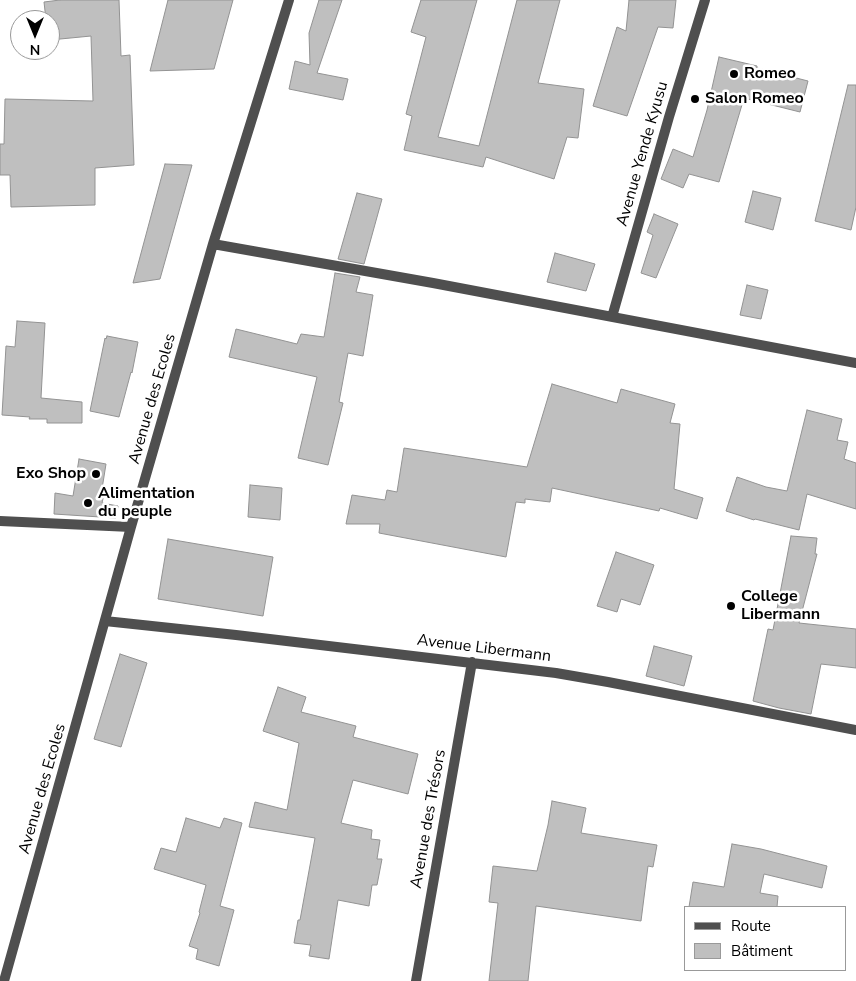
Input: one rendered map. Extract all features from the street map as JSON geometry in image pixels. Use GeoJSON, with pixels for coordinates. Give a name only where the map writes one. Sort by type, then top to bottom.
{"type":"FeatureCollection","features":[{"type":"Feature","properties":{"kind":"street","name":"Avenue des Ecoles"},"geometry":{"type":"LineString","coordinates":[[4,981],[104,621],[213,244],[289,0]]}},
{"type":"Feature","properties":{"kind":"street","name":"Avenue Yende Kyusu"},"geometry":{"type":"LineString","coordinates":[[612,317],[669,117],[706,0]]}},
{"type":"Feature","properties":{"kind":"street"},"geometry":{"type":"LineString","coordinates":[[213,244],[856,363]]}},
{"type":"Feature","properties":{"kind":"street"},"geometry":{"type":"LineString","coordinates":[[0,521],[131,527]]}},
{"type":"Feature","properties":{"kind":"street","name":"Avenue Libermann"},"geometry":{"type":"LineString","coordinates":[[104,621],[472,662],[608,682],[856,730]]}},
{"type":"Feature","properties":{"kind":"street","name":"Avenue des Trésors"},"geometry":{"type":"LineString","coordinates":[[416,981],[472,662]]}},
{"type":"Feature","properties":{"kind":"building"},"geometry":{"type":"Polygon","coordinates":[[[60,0],[119,0],[121,56],[130,55],[134,165],[95,168],[95,205],[11,207],[10,175],[0,175],[0,144],[4,144],[5,99],[93,101],[91,36],[60,39],[60,10],[45,10],[44,2],[60,0]]]}},
{"type":"Feature","properties":{"kind":"building"},"geometry":{"type":"Polygon","coordinates":[[[168,0],[233,0],[214,69],[150,71],[168,0]]]}},
{"type":"Feature","properties":{"kind":"building"},"geometry":{"type":"Polygon","coordinates":[[[319,0],[342,0],[317,73],[348,79],[343,100],[289,89],[295,61],[310,65],[309,33],[319,0]]]}},
{"type":"Feature","properties":{"kind":"building"},"geometry":{"type":"Polygon","coordinates":[[[421,0],[477,0],[438,137],[479,146],[517,0],[560,0],[538,83],[584,89],[578,138],[567,137],[554,179],[486,157],[483,167],[404,150],[412,116],[406,114],[426,37],[411,32],[421,0]]]}},
{"type":"Feature","properties":{"kind":"building"},"geometry":{"type":"Polygon","coordinates":[[[629,0],[676,0],[673,28],[658,27],[627,116],[593,106],[617,27],[626,31],[629,0]]]}},
{"type":"Feature","properties":{"kind":"building"},"geometry":{"type":"Polygon","coordinates":[[[719,57],[808,81],[800,112],[744,98],[719,182],[689,174],[683,188],[661,179],[673,149],[693,157],[707,110],[719,57]]]}},
{"type":"Feature","properties":{"kind":"building"},"geometry":{"type":"Polygon","coordinates":[[[848,85],[856,85],[856,207],[851,230],[815,221],[848,85]]]}},
{"type":"Feature","properties":{"kind":"building"},"geometry":{"type":"Polygon","coordinates":[[[165,164],[192,165],[160,279],[133,283],[165,164]]]}},
{"type":"Feature","properties":{"kind":"building"},"geometry":{"type":"Polygon","coordinates":[[[753,191],[781,198],[773,230],[745,222],[753,191]]]}},
{"type":"Feature","properties":{"kind":"building"},"geometry":{"type":"Polygon","coordinates":[[[357,193],[382,199],[364,264],[338,259],[357,193]]]}},
{"type":"Feature","properties":{"kind":"building"},"geometry":{"type":"Polygon","coordinates":[[[654,214],[678,224],[656,278],[641,273],[653,235],[647,232],[654,214]]]}},
{"type":"Feature","properties":{"kind":"building"},"geometry":{"type":"Polygon","coordinates":[[[555,253],[595,264],[586,291],[547,282],[555,253]]]}},
{"type":"Feature","properties":{"kind":"building"},"geometry":{"type":"Polygon","coordinates":[[[335,273],[360,277],[356,292],[373,295],[363,356],[348,353],[339,402],[343,403],[328,465],[298,458],[317,377],[229,357],[236,329],[297,344],[301,334],[324,337],[335,273]]]}},
{"type":"Feature","properties":{"kind":"building"},"geometry":{"type":"Polygon","coordinates":[[[747,285],[768,290],[761,319],[740,315],[747,285]]]}},
{"type":"Feature","properties":{"kind":"building"},"geometry":{"type":"Polygon","coordinates":[[[17,321],[45,323],[41,398],[82,402],[82,423],[47,423],[47,419],[29,419],[30,417],[2,415],[6,346],[15,347],[17,321]]]}},
{"type":"Feature","properties":{"kind":"building"},"geometry":{"type":"Polygon","coordinates":[[[107,336],[138,342],[132,373],[119,417],[90,411],[105,338],[107,336]]]}},
{"type":"Feature","properties":{"kind":"building"},"geometry":{"type":"Polygon","coordinates":[[[552,384],[617,403],[621,389],[675,404],[670,423],[680,424],[674,489],[703,498],[697,519],[660,508],[659,511],[552,488],[550,502],[525,499],[525,503],[516,502],[506,557],[379,533],[380,524],[346,524],[352,495],[385,500],[387,490],[397,492],[404,448],[527,467],[552,384]]]}},
{"type":"Feature","properties":{"kind":"building"},"geometry":{"type":"Polygon","coordinates":[[[807,410],[842,419],[837,440],[848,442],[844,459],[856,463],[856,509],[807,494],[799,530],[754,520],[726,511],[737,477],[766,487],[787,491],[807,410]]]}},
{"type":"Feature","properties":{"kind":"building"},"geometry":{"type":"Polygon","coordinates":[[[79,459],[106,464],[102,489],[105,490],[102,503],[118,506],[116,518],[54,514],[55,493],[73,496],[79,459]]]}},
{"type":"Feature","properties":{"kind":"building"},"geometry":{"type":"Polygon","coordinates":[[[250,485],[282,488],[280,520],[248,517],[250,485]]]}},
{"type":"Feature","properties":{"kind":"building"},"geometry":{"type":"Polygon","coordinates":[[[791,536],[817,538],[815,554],[817,554],[799,623],[856,629],[856,668],[821,664],[811,714],[753,701],[768,629],[773,630],[791,536]]]}},
{"type":"Feature","properties":{"kind":"building"},"geometry":{"type":"Polygon","coordinates":[[[168,539],[273,557],[263,616],[158,599],[168,539]]]}},
{"type":"Feature","properties":{"kind":"building"},"geometry":{"type":"Polygon","coordinates":[[[616,552],[654,565],[640,605],[621,599],[617,612],[597,606],[616,552]]]}},
{"type":"Feature","properties":{"kind":"building"},"geometry":{"type":"Polygon","coordinates":[[[654,646],[692,656],[684,686],[646,676],[654,646]]]}},
{"type":"Feature","properties":{"kind":"building"},"geometry":{"type":"Polygon","coordinates":[[[120,654],[147,663],[121,747],[94,739],[120,654]]]}},
{"type":"Feature","properties":{"kind":"building"},"geometry":{"type":"Polygon","coordinates":[[[278,687],[306,697],[301,712],[356,726],[353,737],[418,754],[408,794],[353,780],[341,823],[372,830],[371,839],[380,840],[377,859],[382,859],[377,885],[372,885],[369,906],[338,900],[329,959],[309,956],[311,945],[294,943],[315,838],[249,827],[255,802],[287,810],[299,743],[263,731],[278,687]]]}},
{"type":"Feature","properties":{"kind":"building"},"geometry":{"type":"Polygon","coordinates":[[[552,801],[586,808],[581,833],[657,845],[653,867],[648,866],[641,921],[536,906],[528,981],[489,981],[498,903],[489,902],[493,866],[537,871],[552,801]]]}},
{"type":"Feature","properties":{"kind":"building"},"geometry":{"type":"Polygon","coordinates":[[[186,818],[220,828],[224,818],[242,823],[220,906],[234,910],[219,966],[196,959],[198,949],[189,946],[200,913],[206,885],[154,869],[161,848],[176,852],[186,818]]]}},
{"type":"Feature","properties":{"kind":"building"},"geometry":{"type":"Polygon","coordinates":[[[732,844],[761,849],[827,866],[822,888],[764,874],[760,893],[778,896],[777,906],[689,906],[693,882],[724,887],[732,844]]]}},
{"type":"Feature","properties":{"kind":"place","name":"Romeo"},"geometry":{"type":"Point","coordinates":[734,74]}},
{"type":"Feature","properties":{"kind":"place","name":"Salon Romeo"},"geometry":{"type":"Point","coordinates":[695,99]}},
{"type":"Feature","properties":{"kind":"place","name":"Exo Shop"},"geometry":{"type":"Point","coordinates":[96,474]}},
{"type":"Feature","properties":{"kind":"place","name":"Alimentation du peuple"},"geometry":{"type":"Point","coordinates":[88,503]}},
{"type":"Feature","properties":{"kind":"place","name":"College Libermann"},"geometry":{"type":"Point","coordinates":[731,606]}}]}
